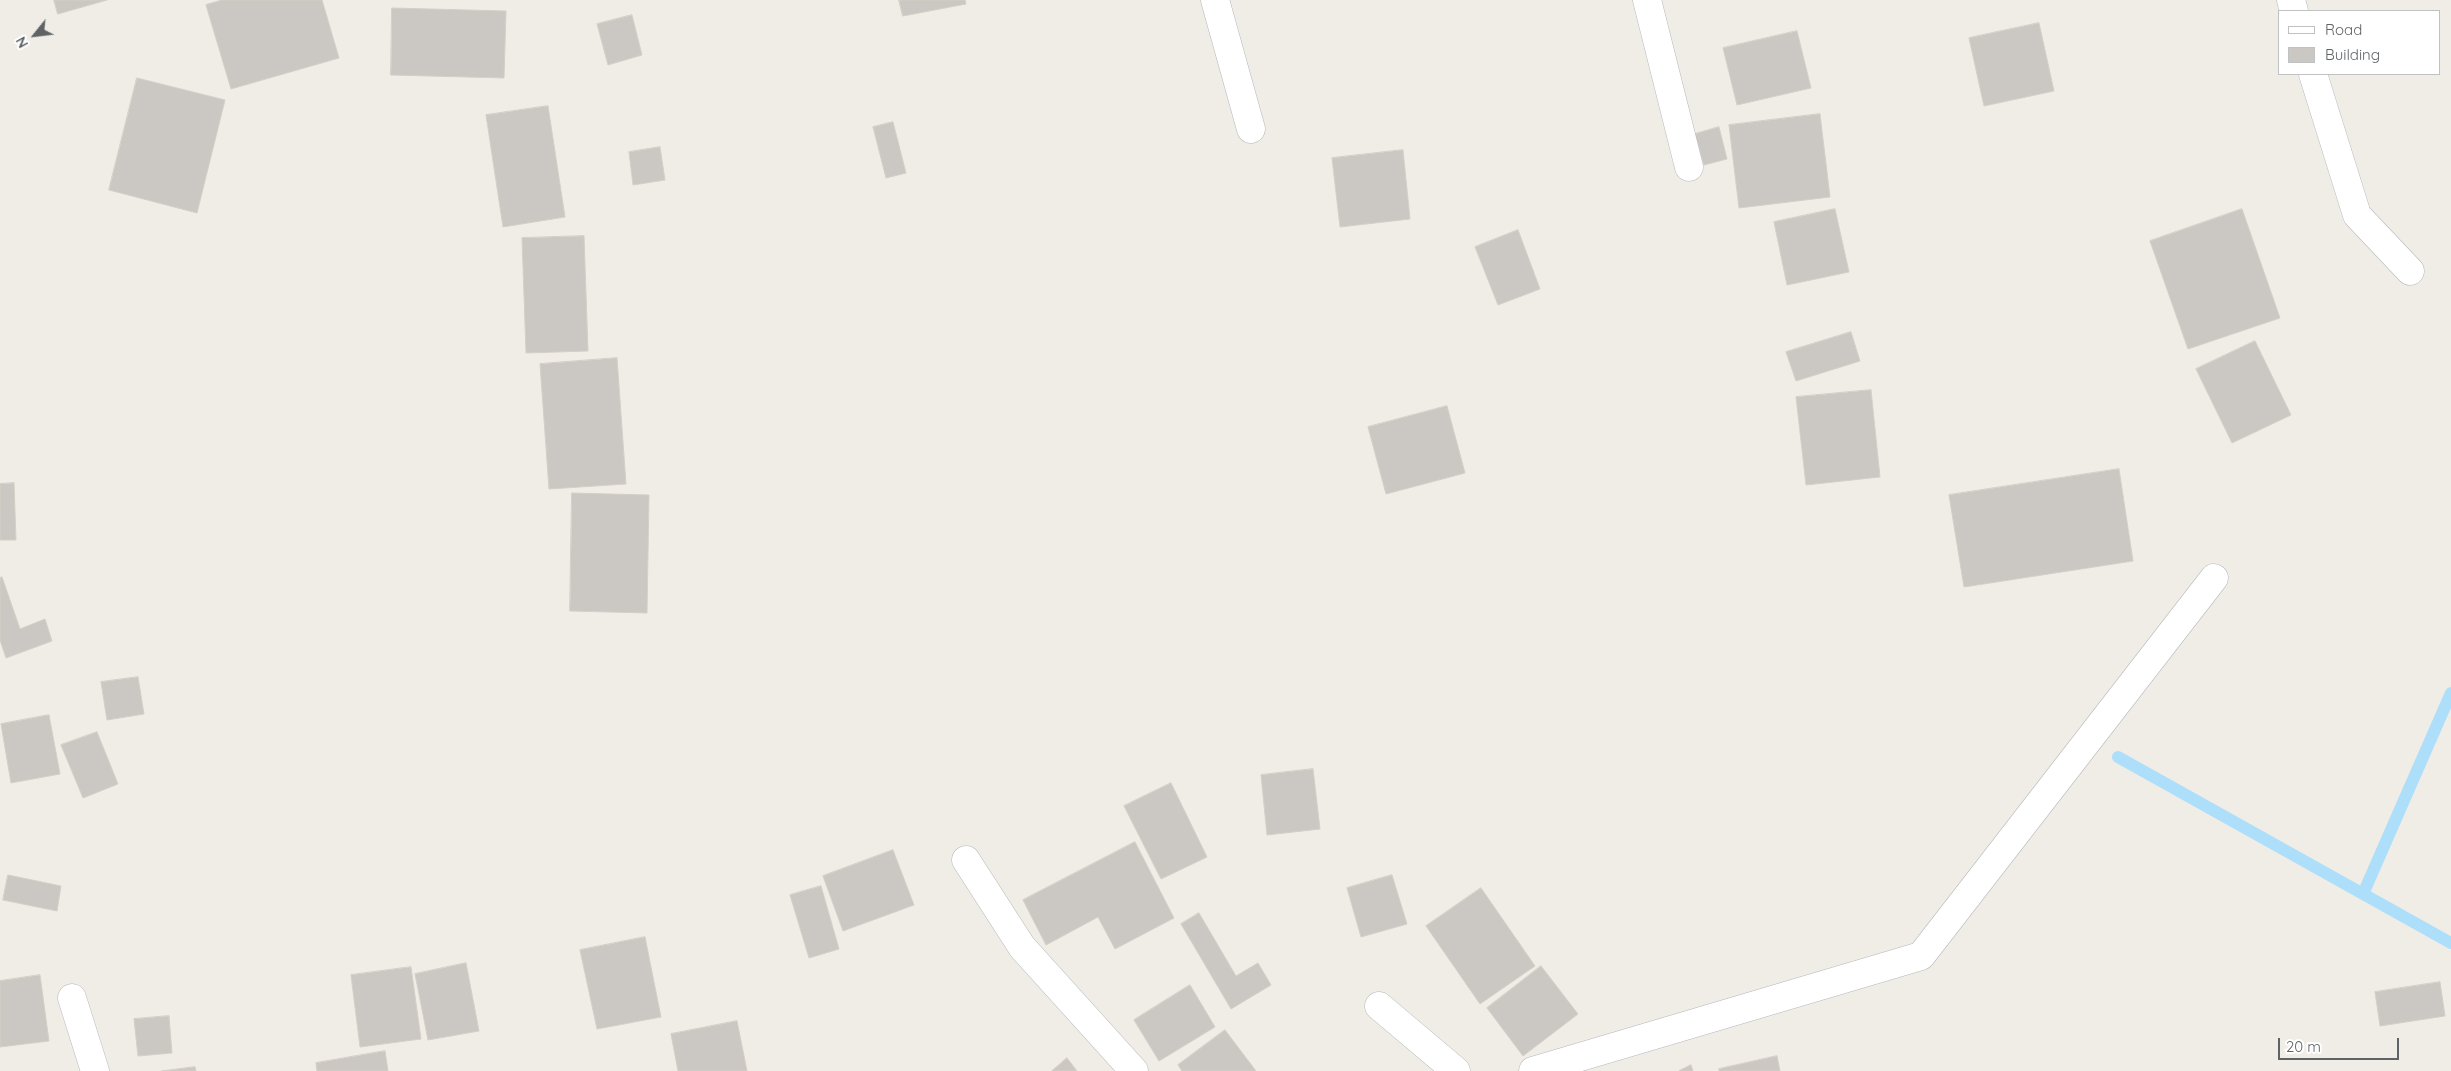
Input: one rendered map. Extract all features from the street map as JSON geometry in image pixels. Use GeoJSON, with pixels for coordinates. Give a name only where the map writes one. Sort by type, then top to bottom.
{"type":"FeatureCollection","features":[{"type":"Feature","properties":{"kind":"street"},"geometry":{"type":"LineString","coordinates":[[1215,0],[1251,129]]}},
{"type":"Feature","properties":{"kind":"street"},"geometry":{"type":"LineString","coordinates":[[1647,0],[1689,167]]}},
{"type":"Feature","properties":{"kind":"street"},"geometry":{"type":"LineString","coordinates":[[2313,75],[2357,216],[2410,271]]}},
{"type":"Feature","properties":{"kind":"street"},"geometry":{"type":"LineString","coordinates":[[1532,1071],[1921,956],[2214,578]]}},
{"type":"Feature","properties":{"kind":"street"},"geometry":{"type":"LineString","coordinates":[[966,860],[1022,947],[1134,1071]]}},
{"type":"Feature","properties":{"kind":"street"},"geometry":{"type":"LineString","coordinates":[[72,998],[95,1071]]}},
{"type":"Feature","properties":{"kind":"street"},"geometry":{"type":"LineString","coordinates":[[1379,1006],[1456,1071]]}},
{"type":"Feature","properties":{"kind":"building"},"geometry":{"type":"Polygon","coordinates":[[[54,0],[107,0],[58,14],[54,0]]]}},
{"type":"Feature","properties":{"kind":"building"},"geometry":{"type":"Polygon","coordinates":[[[222,0],[322,0],[339,58],[231,89],[206,5],[222,0]]]}},
{"type":"Feature","properties":{"kind":"building"},"geometry":{"type":"Polygon","coordinates":[[[899,0],[965,0],[966,4],[903,16],[899,0]]]}},
{"type":"Feature","properties":{"kind":"building"},"geometry":{"type":"Polygon","coordinates":[[[392,8],[506,11],[504,78],[391,75],[392,8]]]}},
{"type":"Feature","properties":{"kind":"building"},"geometry":{"type":"Polygon","coordinates":[[[632,15],[642,55],[608,65],[597,24],[632,15]]]}},
{"type":"Feature","properties":{"kind":"building"},"geometry":{"type":"Polygon","coordinates":[[[2039,23],[2054,91],[1984,106],[1969,38],[2039,23]]]}},
{"type":"Feature","properties":{"kind":"building"},"geometry":{"type":"Polygon","coordinates":[[[1797,31],[1811,88],[1737,105],[1723,48],[1797,31]]]}},
{"type":"Feature","properties":{"kind":"building"},"geometry":{"type":"Polygon","coordinates":[[[137,78],[225,100],[197,213],[109,190],[137,78]]]}},
{"type":"Feature","properties":{"kind":"building"},"geometry":{"type":"Polygon","coordinates":[[[548,106],[565,217],[503,227],[486,115],[548,106]]]}},
{"type":"Feature","properties":{"kind":"building"},"geometry":{"type":"Polygon","coordinates":[[[1820,114],[1830,197],[1739,208],[1729,125],[1820,114]]]}},
{"type":"Feature","properties":{"kind":"building"},"geometry":{"type":"Polygon","coordinates":[[[893,122],[906,173],[886,178],[873,127],[893,122]]]}},
{"type":"Feature","properties":{"kind":"building"},"geometry":{"type":"Polygon","coordinates":[[[1719,127],[1727,159],[1704,165],[1695,134],[1719,127]]]}},
{"type":"Feature","properties":{"kind":"building"},"geometry":{"type":"Polygon","coordinates":[[[660,147],[665,180],[633,185],[629,152],[660,147]]]}},
{"type":"Feature","properties":{"kind":"building"},"geometry":{"type":"Polygon","coordinates":[[[1403,150],[1410,219],[1340,227],[1332,158],[1403,150]]]}},
{"type":"Feature","properties":{"kind":"building"},"geometry":{"type":"Polygon","coordinates":[[[1835,209],[1849,272],[1787,285],[1774,222],[1835,209]]]}},
{"type":"Feature","properties":{"kind":"building"},"geometry":{"type":"Polygon","coordinates":[[[2242,209],[2280,318],[2188,349],[2150,241],[2242,209]]]}},
{"type":"Feature","properties":{"kind":"building"},"geometry":{"type":"Polygon","coordinates":[[[1518,230],[1540,289],[1498,305],[1475,247],[1518,230]]]}},
{"type":"Feature","properties":{"kind":"building"},"geometry":{"type":"Polygon","coordinates":[[[584,236],[588,351],[526,353],[522,238],[584,236]]]}},
{"type":"Feature","properties":{"kind":"building"},"geometry":{"type":"Polygon","coordinates":[[[1851,332],[1860,361],[1796,381],[1786,352],[1851,332]]]}},
{"type":"Feature","properties":{"kind":"building"},"geometry":{"type":"Polygon","coordinates":[[[2255,341],[2291,415],[2232,443],[2196,369],[2255,341]]]}},
{"type":"Feature","properties":{"kind":"building"},"geometry":{"type":"Polygon","coordinates":[[[617,358],[626,484],[549,489],[540,364],[617,358]]]}},
{"type":"Feature","properties":{"kind":"building"},"geometry":{"type":"Polygon","coordinates":[[[1871,390],[1880,477],[1806,485],[1796,397],[1871,390]]]}},
{"type":"Feature","properties":{"kind":"building"},"geometry":{"type":"Polygon","coordinates":[[[1447,406],[1465,473],[1386,494],[1368,427],[1447,406]]]}},
{"type":"Feature","properties":{"kind":"building"},"geometry":{"type":"Polygon","coordinates":[[[2119,469],[2133,561],[1964,587],[1949,495],[2119,469]]]}},
{"type":"Feature","properties":{"kind":"building"},"geometry":{"type":"Polygon","coordinates":[[[14,483],[16,540],[0,540],[0,484],[14,483]]]}},
{"type":"Feature","properties":{"kind":"building"},"geometry":{"type":"Polygon","coordinates":[[[572,493],[649,495],[647,613],[570,611],[572,493]]]}},
{"type":"Feature","properties":{"kind":"building"},"geometry":{"type":"Polygon","coordinates":[[[2,577],[20,629],[45,619],[52,641],[6,658],[0,640],[0,578],[2,577]]]}},
{"type":"Feature","properties":{"kind":"building"},"geometry":{"type":"Polygon","coordinates":[[[138,677],[144,714],[107,720],[101,682],[138,677]]]}},
{"type":"Feature","properties":{"kind":"building"},"geometry":{"type":"Polygon","coordinates":[[[49,715],[60,774],[11,783],[1,724],[49,715]]]}},
{"type":"Feature","properties":{"kind":"building"},"geometry":{"type":"Polygon","coordinates":[[[97,732],[118,784],[83,798],[61,745],[97,732]]]}},
{"type":"Feature","properties":{"kind":"building"},"geometry":{"type":"Polygon","coordinates":[[[1313,769],[1320,829],[1267,835],[1261,775],[1313,769]]]}},
{"type":"Feature","properties":{"kind":"building"},"geometry":{"type":"Polygon","coordinates":[[[1171,783],[1207,857],[1161,879],[1124,806],[1171,783]]]}},
{"type":"Feature","properties":{"kind":"building"},"geometry":{"type":"Polygon","coordinates":[[[1135,842],[1174,918],[1115,949],[1098,917],[1046,945],[1023,900],[1135,842]]]}},
{"type":"Feature","properties":{"kind":"building"},"geometry":{"type":"Polygon","coordinates":[[[893,850],[914,905],[843,931],[823,876],[893,850]]]}},
{"type":"Feature","properties":{"kind":"building"},"geometry":{"type":"Polygon","coordinates":[[[8,875],[61,886],[57,911],[3,900],[8,875]]]}},
{"type":"Feature","properties":{"kind":"building"},"geometry":{"type":"Polygon","coordinates":[[[1392,875],[1407,924],[1361,937],[1347,888],[1392,875]]]}},
{"type":"Feature","properties":{"kind":"building"},"geometry":{"type":"Polygon","coordinates":[[[821,886],[839,949],[809,958],[790,895],[821,886]]]}},
{"type":"Feature","properties":{"kind":"building"},"geometry":{"type":"Polygon","coordinates":[[[1481,888],[1535,966],[1480,1004],[1426,926],[1481,888]]]}},
{"type":"Feature","properties":{"kind":"building"},"geometry":{"type":"Polygon","coordinates":[[[1199,913],[1236,976],[1258,963],[1271,985],[1231,1009],[1181,924],[1199,913]]]}},
{"type":"Feature","properties":{"kind":"building"},"geometry":{"type":"Polygon","coordinates":[[[645,937],[661,1017],[597,1029],[580,950],[645,937]]]}},
{"type":"Feature","properties":{"kind":"building"},"geometry":{"type":"Polygon","coordinates":[[[466,963],[479,1031],[428,1040],[415,974],[466,963]]]}},
{"type":"Feature","properties":{"kind":"building"},"geometry":{"type":"Polygon","coordinates":[[[1541,966],[1578,1014],[1523,1056],[1487,1008],[1541,966]]]}},
{"type":"Feature","properties":{"kind":"building"},"geometry":{"type":"Polygon","coordinates":[[[411,967],[421,1039],[360,1047],[351,975],[411,967]]]}},
{"type":"Feature","properties":{"kind":"building"},"geometry":{"type":"Polygon","coordinates":[[[40,975],[49,1041],[0,1047],[0,981],[40,975]]]}},
{"type":"Feature","properties":{"kind":"building"},"geometry":{"type":"Polygon","coordinates":[[[2440,982],[2445,1016],[2380,1026],[2375,992],[2440,982]]]}},
{"type":"Feature","properties":{"kind":"building"},"geometry":{"type":"Polygon","coordinates":[[[1190,985],[1215,1027],[1159,1061],[1134,1020],[1190,985]]]}},
{"type":"Feature","properties":{"kind":"building"},"geometry":{"type":"Polygon","coordinates":[[[169,1016],[172,1053],[138,1056],[134,1019],[169,1016]]]}},
{"type":"Feature","properties":{"kind":"building"},"geometry":{"type":"Polygon","coordinates":[[[737,1021],[747,1071],[678,1071],[671,1034],[737,1021]]]}},
{"type":"Feature","properties":{"kind":"building"},"geometry":{"type":"Polygon","coordinates":[[[1225,1030],[1256,1071],[1182,1071],[1178,1065],[1225,1030]]]}},
{"type":"Feature","properties":{"kind":"building"},"geometry":{"type":"Polygon","coordinates":[[[385,1051],[388,1071],[317,1071],[316,1063],[385,1051]]]}},
{"type":"Feature","properties":{"kind":"building"},"geometry":{"type":"Polygon","coordinates":[[[1777,1056],[1780,1071],[1719,1071],[1719,1069],[1777,1056]]]}},
{"type":"Feature","properties":{"kind":"building"},"geometry":{"type":"Polygon","coordinates":[[[1067,1058],[1077,1071],[1052,1071],[1067,1058]]]}},
{"type":"Feature","properties":{"kind":"building"},"geometry":{"type":"Polygon","coordinates":[[[1691,1065],[1693,1071],[1679,1071],[1691,1065]]]}},
{"type":"Feature","properties":{"kind":"building"},"geometry":{"type":"Polygon","coordinates":[[[195,1067],[196,1071],[162,1071],[195,1067]]]}},
{"type":"Feature","properties":{"kind":"waterway"},"geometry":{"type":"LineString","coordinates":[[2363,894],[2451,693]]}},
{"type":"Feature","properties":{"kind":"waterway"},"geometry":{"type":"LineString","coordinates":[[2118,757],[2451,943]]}}]}
